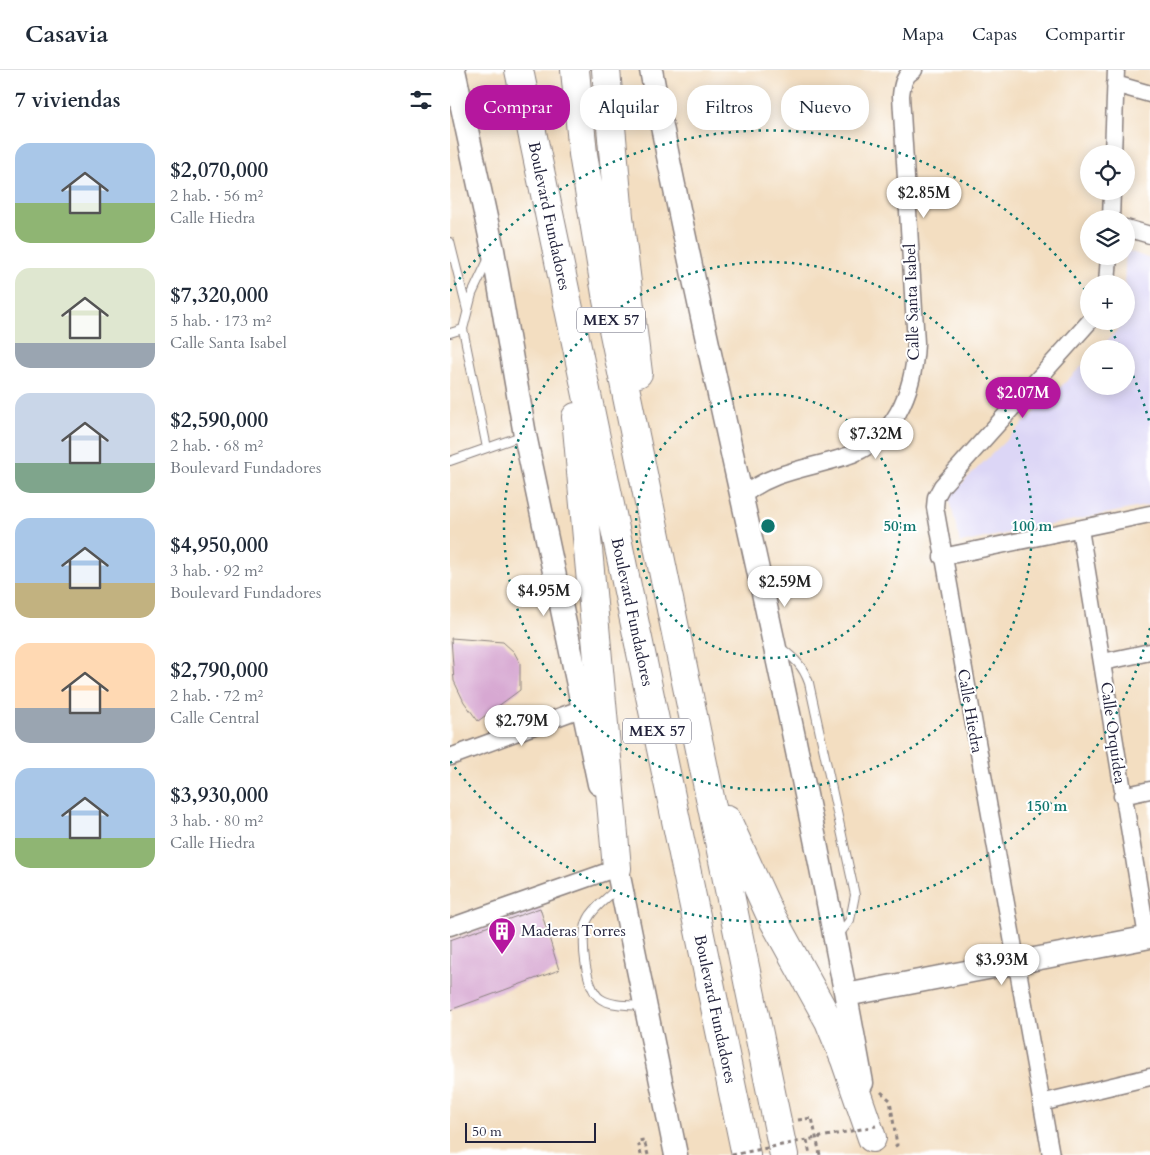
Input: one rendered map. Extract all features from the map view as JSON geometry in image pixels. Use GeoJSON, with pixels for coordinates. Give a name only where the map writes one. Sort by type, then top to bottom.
{"type":"FeatureCollection","features":[{"type":"Feature","properties":{"kind":"highway","name":"Boulevard Fundadores"},"geometry":{"type":"LineString","coordinates":[[519,70],[746,1155]]}},
{"type":"Feature","properties":{"kind":"highway","name":"MEX 57"},"geometry":{"type":"LineString","coordinates":[[575,70],[584,154],[607,300],[784,1155]]}},
{"type":"Feature","properties":{"kind":"highway"},"geometry":{"type":"LineString","coordinates":[[606,70],[619,217],[660,561]]}},
{"type":"Feature","properties":{"kind":"highway"},"geometry":{"type":"LineString","coordinates":[[568,308],[573,384],[619,876]]}},
{"type":"Feature","properties":{"kind":"highway"},"geometry":{"type":"LineString","coordinates":[[706,773],[769,912],[829,1021],[875,1140]]}},
{"type":"Feature","properties":{"kind":"main road"},"geometry":{"type":"LineString","coordinates":[[454,70],[493,250],[524,435],[619,876],[676,1155]]}},
{"type":"Feature","properties":{"kind":"main road"},"geometry":{"type":"LineString","coordinates":[[651,70],[668,163],[742,496],[835,938],[875,1140]]}},
{"type":"Feature","properties":{"kind":"main road"},"geometry":{"type":"LineString","coordinates":[[846,995],[1149,937]]}},
{"type":"Feature","properties":{"kind":"street","name":"Calle Santa Isabel"},"geometry":{"type":"LineString","coordinates":[[742,496],[764,480],[846,457],[868,447],[884,434],[898,414],[908,392],[916,360],[916,343],[901,96],[903,83],[910,72],[914,70]]}},
{"type":"Feature","properties":{"kind":"street"},"geometry":{"type":"LineString","coordinates":[[1113,145],[1116,77],[1150,94]]}},
{"type":"Feature","properties":{"kind":"street"},"geometry":{"type":"LineString","coordinates":[[1135,231],[1150,236]]}},
{"type":"Feature","properties":{"kind":"street","name":"Calle Hiedra"},"geometry":{"type":"LineString","coordinates":[[1051,1155],[942,557],[935,507],[936,496],[942,486],[1082,330]]}},
{"type":"Feature","properties":{"kind":"street"},"geometry":{"type":"LineString","coordinates":[[942,557],[1150,514]]}},
{"type":"Feature","properties":{"kind":"street","name":"Calle Orquídea"},"geometry":{"type":"LineString","coordinates":[[1080,529],[1103,662],[1122,796],[1149,937]]}},
{"type":"Feature","properties":{"kind":"street"},"geometry":{"type":"LineString","coordinates":[[1103,662],[1150,652]]}},
{"type":"Feature","properties":{"kind":"street"},"geometry":{"type":"LineString","coordinates":[[450,758],[583,708]]}},
{"type":"Feature","properties":{"kind":"street"},"geometry":{"type":"LineString","coordinates":[[1122,796],[1150,790]]}},
{"type":"Feature","properties":{"kind":"street"},"geometry":{"type":"LineString","coordinates":[[450,926],[619,876]]}},
{"type":"Feature","properties":{"kind":"street"},"geometry":{"type":"LineString","coordinates":[[1041,1103],[1150,1077]]}},
{"type":"Feature","properties":{"kind":"lane"},"geometry":{"type":"LineString","coordinates":[[450,242],[468,311]]}},
{"type":"Feature","properties":{"kind":"lane"},"geometry":{"type":"LineString","coordinates":[[487,448],[464,329],[472,294],[493,250]]}},
{"type":"Feature","properties":{"kind":"lane"},"geometry":{"type":"LineString","coordinates":[[450,333],[464,329]]}},
{"type":"Feature","properties":{"kind":"lane"},"geometry":{"type":"LineString","coordinates":[[450,461],[524,435]]}},
{"type":"Feature","properties":{"kind":"lane"},"geometry":{"type":"LineString","coordinates":[[619,876],[587,920],[585,944],[589,982],[593,992],[603,1000],[614,1004],[645,1006]]}},
{"type":"Feature","properties":{"kind":"path"},"geometry":{"type":"LineString","coordinates":[[778,1124],[812,1118],[820,1155]]}},
{"type":"Feature","properties":{"kind":"path"},"geometry":{"type":"LineString","coordinates":[[641,1155],[638,1141],[644,1140],[648,1155]]}},
{"type":"Feature","properties":{"kind":"path"},"geometry":{"type":"LineString","coordinates":[[807,1140],[810,1155]]}},
{"type":"Feature","properties":{"kind":"path"},"geometry":{"type":"LineString","coordinates":[[732,1155],[807,1140],[875,1140]]}},
{"type":"Feature","properties":{"kind":"shaded area"},"geometry":{"type":"Polygon","coordinates":[[[1135,253],[1150,259],[1150,505],[960,543],[949,496],[1080,368],[1080,395],[1135,395],[1135,340],[1108,340],[1117,330],[1135,330],[1135,275],[1125,275],[1125,265],[1135,265],[1135,253]]]}},
{"type":"Feature","properties":{"kind":"building"},"geometry":{"type":"Polygon","coordinates":[[[451,638],[503,642],[514,652],[520,663],[520,690],[478,721],[464,702],[454,681],[451,638]]]}},
{"type":"Feature","properties":{"kind":"building","name":"Maderas Torres"},"geometry":{"type":"Polygon","coordinates":[[[540,908],[559,970],[450,1010],[450,940],[540,908]]]}},
{"type":"Feature","properties":{"kind":"place","name":"Maderas Torres"},"geometry":{"type":"Point","coordinates":[502,955]}}]}
